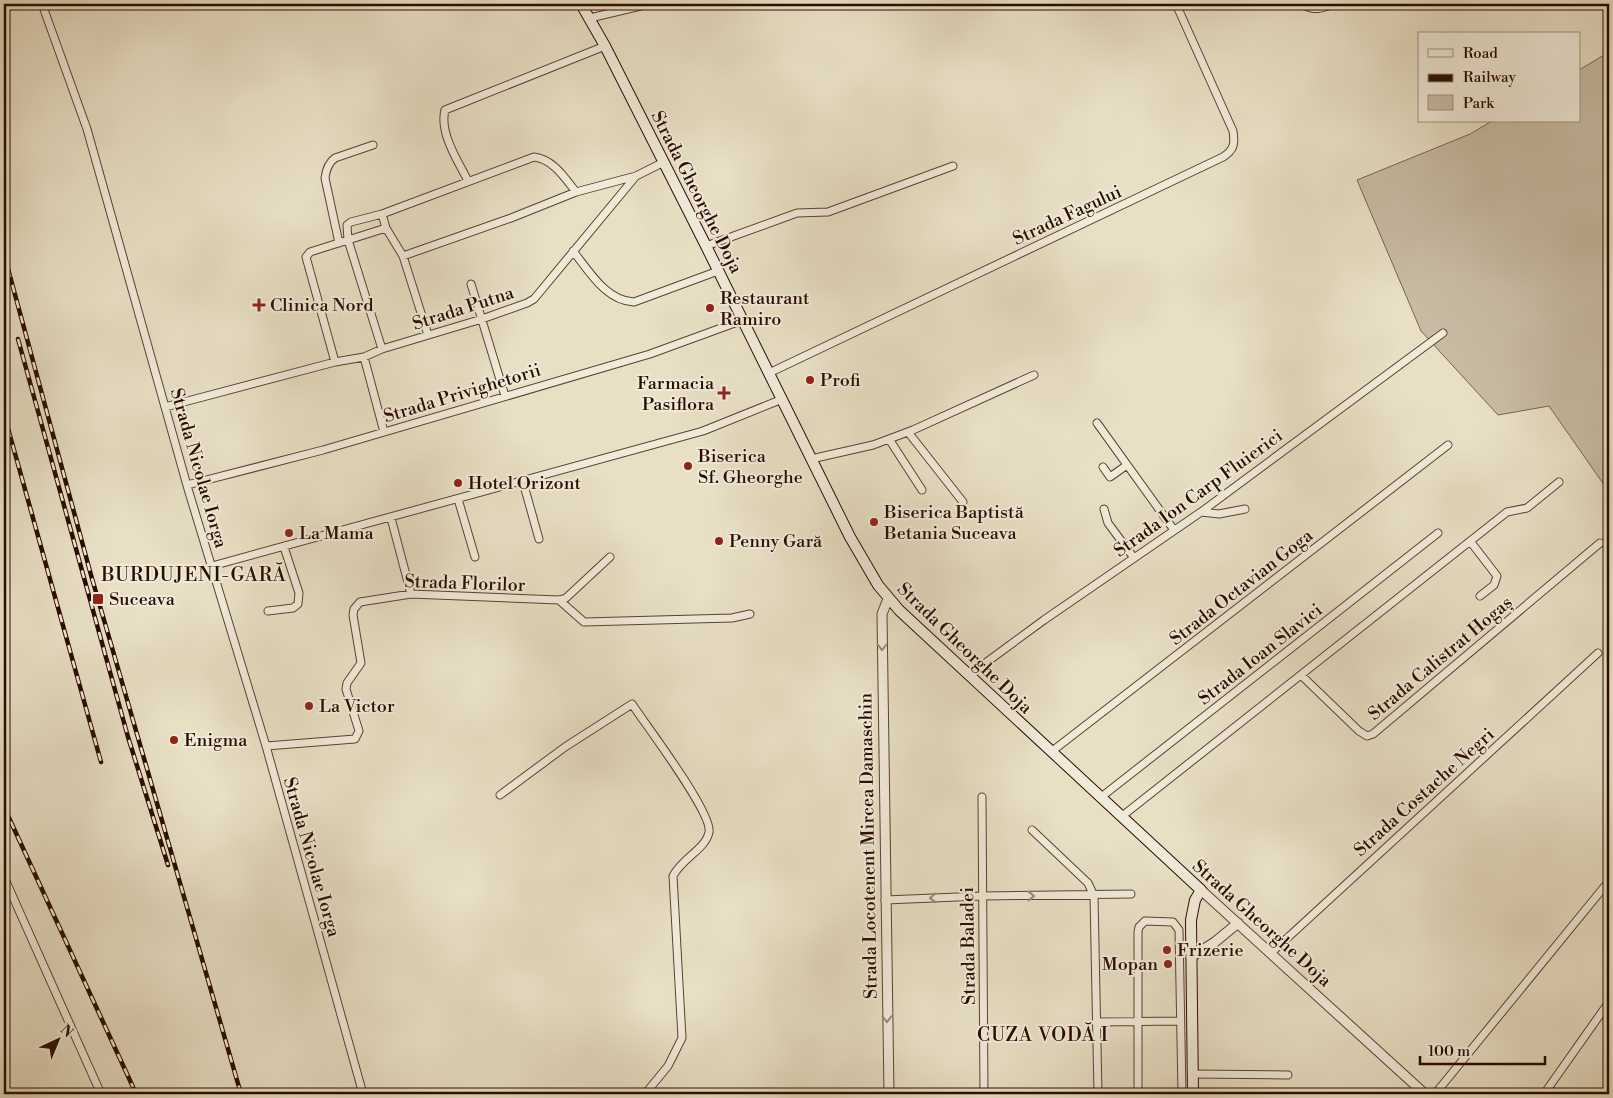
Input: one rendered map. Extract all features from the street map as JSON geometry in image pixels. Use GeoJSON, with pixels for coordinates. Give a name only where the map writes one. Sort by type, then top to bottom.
{"type":"FeatureCollection","features":[{"type":"Feature","properties":{"kind":"main road","name":"Strada Gheorghe Doja"},"geometry":{"type":"LineString","coordinates":[[581,4],[605,46],[664,162],[769,373],[780,400],[857,551],[888,599],[1201,890]]}},
{"type":"Feature","properties":{"kind":"main road"},"geometry":{"type":"LineString","coordinates":[[1193,1094],[1192,909],[1201,890]]}},
{"type":"Feature","properties":{"kind":"street","name":"Strada Nicolae Iorga"},"geometry":{"type":"LineString","coordinates":[[42,4],[87,129],[187,485],[266,746],[363,1094]]}},
{"type":"Feature","properties":{"kind":"street"},"geometry":{"type":"LineString","coordinates":[[590,18],[649,4]]}},
{"type":"Feature","properties":{"kind":"street","name":"Strada Fagului"},"geometry":{"type":"LineString","coordinates":[[769,373],[1223,157],[1232,151],[1234,143],[1231,124],[1176,4]]}},
{"type":"Feature","properties":{"kind":"street"},"geometry":{"type":"LineString","coordinates":[[1303,4],[1314,9],[1334,4]]}},
{"type":"Feature","properties":{"kind":"street"},"geometry":{"type":"LineString","coordinates":[[468,181],[450,144],[444,120],[445,110],[605,46]]}},
{"type":"Feature","properties":{"kind":"street"},"geometry":{"type":"LineString","coordinates":[[339,243],[325,178],[326,170],[330,162],[335,158],[373,144]]}},
{"type":"Feature","properties":{"kind":"street"},"geometry":{"type":"LineString","coordinates":[[382,349],[348,240],[347,225],[351,222],[382,214],[534,157],[540,158],[556,169],[576,192]]}},
{"type":"Feature","properties":{"kind":"street","name":"Strada Putna"},"geometry":{"type":"LineString","coordinates":[[403,256],[511,218],[576,192],[636,176],[664,162]]}},
{"type":"Feature","properties":{"kind":"street"},"geometry":{"type":"LineString","coordinates":[[706,246],[796,213],[828,212],[954,166]]}},
{"type":"Feature","properties":{"kind":"street","name":"Strada Putna"},"geometry":{"type":"LineString","coordinates":[[165,407],[335,362],[364,357],[382,349],[482,319],[534,299],[636,176]]}},
{"type":"Feature","properties":{"kind":"street"},"geometry":{"type":"LineString","coordinates":[[382,214],[386,228],[403,256],[428,335]]}},
{"type":"Feature","properties":{"kind":"street"},"geometry":{"type":"LineString","coordinates":[[335,362],[306,256],[310,252],[386,228]]}},
{"type":"Feature","properties":{"kind":"street"},"geometry":{"type":"LineString","coordinates":[[573,251],[601,285],[626,301],[634,302],[718,271]]}},
{"type":"Feature","properties":{"kind":"street"},"geometry":{"type":"LineString","coordinates":[[471,284],[505,396]]}},
{"type":"Feature","properties":{"kind":"street","name":"Strada Privighetorii"},"geometry":{"type":"LineString","coordinates":[[187,485],[384,432],[650,354],[743,320]]}},
{"type":"Feature","properties":{"kind":"street","name":"Strada Ion Carp Fluierici"},"geometry":{"type":"LineString","coordinates":[[969,675],[1201,512],[1443,333]]}},
{"type":"Feature","properties":{"kind":"street"},"geometry":{"type":"LineString","coordinates":[[364,357],[384,432]]}},
{"type":"Feature","properties":{"kind":"street"},"geometry":{"type":"LineString","coordinates":[[811,459],[873,445],[908,432],[1034,375]]}},
{"type":"Feature","properties":{"kind":"street"},"geometry":{"type":"LineString","coordinates":[[212,566],[703,431],[780,400]]}},
{"type":"Feature","properties":{"kind":"street"},"geometry":{"type":"LineString","coordinates":[[1097,423],[1174,530]]}},
{"type":"Feature","properties":{"kind":"street"},"geometry":{"type":"LineString","coordinates":[[908,432],[963,502]]}},
{"type":"Feature","properties":{"kind":"street"},"geometry":{"type":"LineString","coordinates":[[889,439],[922,490]]}},
{"type":"Feature","properties":{"kind":"street","name":"Strada Octavian Goga"},"geometry":{"type":"LineString","coordinates":[[1051,752],[1448,445]]}},
{"type":"Feature","properties":{"kind":"street"},"geometry":{"type":"LineString","coordinates":[[1103,467],[1110,477],[1127,465]]}},
{"type":"Feature","properties":{"kind":"street"},"geometry":{"type":"LineString","coordinates":[[523,482],[539,539]]}},
{"type":"Feature","properties":{"kind":"street"},"geometry":{"type":"LineString","coordinates":[[1122,818],[1507,512],[1527,508],[1559,482]]}},
{"type":"Feature","properties":{"kind":"street"},"geometry":{"type":"LineString","coordinates":[[458,499],[475,557]]}},
{"type":"Feature","properties":{"kind":"street"},"geometry":{"type":"LineString","coordinates":[[1104,509],[1108,523],[1134,558]]}},
{"type":"Feature","properties":{"kind":"street"},"geometry":{"type":"LineString","coordinates":[[1201,512],[1219,514],[1245,509]]}},
{"type":"Feature","properties":{"kind":"street"},"geometry":{"type":"LineString","coordinates":[[391,518],[411,594]]}},
{"type":"Feature","properties":{"kind":"street","name":"Strada Ioan Slavici"},"geometry":{"type":"LineString","coordinates":[[1100,798],[1438,533]]}},
{"type":"Feature","properties":{"kind":"street"},"geometry":{"type":"LineString","coordinates":[[1470,541],[1497,576],[1494,585],[1480,596]]}},
{"type":"Feature","properties":{"kind":"street","name":"Strada Calistrat Hogaș"},"geometry":{"type":"LineString","coordinates":[[1302,676],[1359,731],[1367,736],[1373,734],[1600,543]]}},
{"type":"Feature","properties":{"kind":"street"},"geometry":{"type":"LineString","coordinates":[[268,611],[293,608],[298,604],[299,593],[284,547]]}},
{"type":"Feature","properties":{"kind":"street"},"geometry":{"type":"LineString","coordinates":[[610,557],[566,598],[560,600],[584,622],[732,618],[750,614]]}},
{"type":"Feature","properties":{"kind":"street","name":"Strada Florilor"},"geometry":{"type":"LineString","coordinates":[[266,746],[355,740],[358,731],[346,689],[347,683],[362,658],[354,625],[354,609],[360,602],[411,594],[560,600]]}},
{"type":"Feature","properties":{"kind":"street","name":"Strada Locotenent Mircea Damaschin"},"geometry":{"type":"LineString","coordinates":[[888,599],[882,614],[884,900],[889,1094]]}},
{"type":"Feature","properties":{"kind":"street","name":"Strada Costache Negri"},"geometry":{"type":"LineString","coordinates":[[1271,953],[1598,653]]}},
{"type":"Feature","properties":{"kind":"street"},"geometry":{"type":"LineString","coordinates":[[500,795],[566,747],[632,704],[690,788],[708,822],[709,832],[701,846],[678,866],[674,876],[682,1038],[668,1066],[645,1094]]}},
{"type":"Feature","properties":{"kind":"street","name":"Strada Baladei"},"geometry":{"type":"LineString","coordinates":[[982,797],[984,1094]]}},
{"type":"Feature","properties":{"kind":"street"},"geometry":{"type":"LineString","coordinates":[[1032,830],[1088,883],[1094,896],[1098,1094]]}},
{"type":"Feature","properties":{"kind":"street"},"geometry":{"type":"LineString","coordinates":[[4,877],[101,1094]]}},
{"type":"Feature","properties":{"kind":"street"},"geometry":{"type":"LineString","coordinates":[[1435,1094],[1609,882]]}},
{"type":"Feature","properties":{"kind":"street","name":"Strada Gheorghe Doja"},"geometry":{"type":"LineString","coordinates":[[1201,890],[1425,1094]]}},
{"type":"Feature","properties":{"kind":"street"},"geometry":{"type":"LineString","coordinates":[[884,900],[982,896],[1094,896],[1131,894]]}},
{"type":"Feature","properties":{"kind":"street"},"geometry":{"type":"LineString","coordinates":[[1138,1094],[1139,927],[1145,921],[1173,922],[1179,930],[1182,1094]]}},
{"type":"Feature","properties":{"kind":"street"},"geometry":{"type":"LineString","coordinates":[[1191,957],[1208,947],[1238,922]]}},
{"type":"Feature","properties":{"kind":"street"},"geometry":{"type":"LineString","coordinates":[[1544,1094],[1609,1002]]}},
{"type":"Feature","properties":{"kind":"street"},"geometry":{"type":"LineString","coordinates":[[1096,1022],[1180,1020]]}},
{"type":"Feature","properties":{"kind":"street"},"geometry":{"type":"LineString","coordinates":[[1193,1074],[1288,1075]]}},
{"type":"Feature","properties":{"kind":"green space"},"geometry":{"type":"Polygon","coordinates":[[[1609,52],[1609,492],[1549,406],[1498,415],[1421,331],[1357,180],[1470,134],[1490,122],[1580,122],[1580,69],[1609,52]]]}},
{"type":"Feature","properties":{"kind":"railway"},"geometry":{"type":"LineString","coordinates":[[4,254],[91,575],[241,1094]]}},
{"type":"Feature","properties":{"kind":"railway"},"geometry":{"type":"LineString","coordinates":[[18,339],[128,737],[168,865]]}},
{"type":"Feature","properties":{"kind":"railway"},"geometry":{"type":"LineString","coordinates":[[4,414],[101,762]]}},
{"type":"Feature","properties":{"kind":"railway"},"geometry":{"type":"LineString","coordinates":[[4,807],[133,1087]]}},
{"type":"Feature","properties":{"kind":"place","name":"Clinica Nord"},"geometry":{"type":"Point","coordinates":[259,305]}},
{"type":"Feature","properties":{"kind":"place","name":"Restaurant Ramiro"},"geometry":{"type":"Point","coordinates":[710,308]}},
{"type":"Feature","properties":{"kind":"place","name":"Profi"},"geometry":{"type":"Point","coordinates":[810,380]}},
{"type":"Feature","properties":{"kind":"place","name":"Farmacia Pasiflora"},"geometry":{"type":"Point","coordinates":[724,393]}},
{"type":"Feature","properties":{"kind":"place","name":"Biserica Sf. Gheorghe"},"geometry":{"type":"Point","coordinates":[688,466]}},
{"type":"Feature","properties":{"kind":"place","name":"Hotel Orizont"},"geometry":{"type":"Point","coordinates":[458,483]}},
{"type":"Feature","properties":{"kind":"place","name":"Biserica Baptistă Betania Suceava"},"geometry":{"type":"Point","coordinates":[874,522]}},
{"type":"Feature","properties":{"kind":"place","name":"La Mama"},"geometry":{"type":"Point","coordinates":[289,533]}},
{"type":"Feature","properties":{"kind":"place","name":"Penny Gară"},"geometry":{"type":"Point","coordinates":[719,541]}},
{"type":"Feature","properties":{"kind":"place","name":"Suceava"},"geometry":{"type":"Point","coordinates":[98,599]}},
{"type":"Feature","properties":{"kind":"place","name":"La Victor"},"geometry":{"type":"Point","coordinates":[309,706]}},
{"type":"Feature","properties":{"kind":"place","name":"Enigma"},"geometry":{"type":"Point","coordinates":[174,740]}},
{"type":"Feature","properties":{"kind":"place","name":"Frizerie"},"geometry":{"type":"Point","coordinates":[1167,950]}},
{"type":"Feature","properties":{"kind":"place","name":"Mopan"},"geometry":{"type":"Point","coordinates":[1168,964]}},
{"type":"Feature","properties":{"kind":"district","name":"BURDUJENI-GARĂ"},"geometry":{"type":"Point","coordinates":[194,574]}},
{"type":"Feature","properties":{"kind":"district","name":"CUZA VODĂ I"},"geometry":{"type":"Point","coordinates":[1043,1034]}}]}
